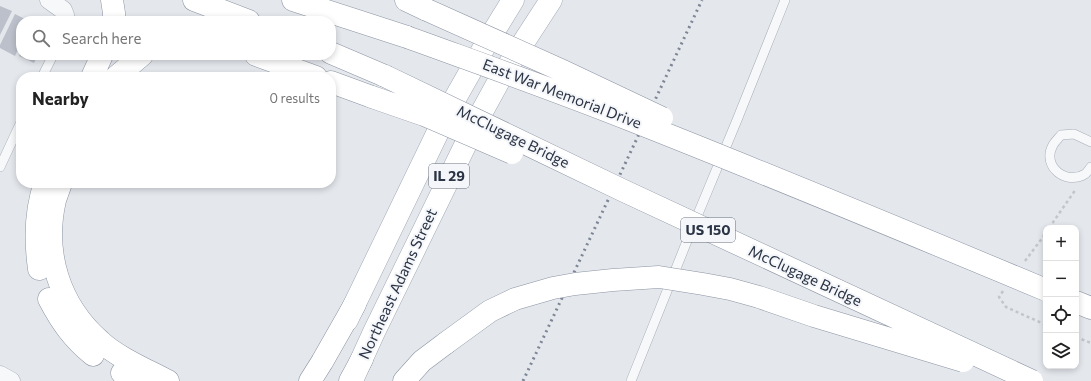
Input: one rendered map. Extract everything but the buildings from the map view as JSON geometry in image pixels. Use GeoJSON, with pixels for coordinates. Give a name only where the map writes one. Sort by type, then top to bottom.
{"type":"FeatureCollection","features":[{"type":"Feature","properties":{"kind":"main road"},"geometry":{"type":"LineString","coordinates":[[112,0],[114,16]]}},
{"type":"Feature","properties":{"kind":"main road"},"geometry":{"type":"LineString","coordinates":[[194,0],[236,16]]}},
{"type":"Feature","properties":{"kind":"main road","name":"East War Memorial Drive"},"geometry":{"type":"LineString","coordinates":[[293,0],[408,37],[534,83],[627,118],[827,198]]}},
{"type":"Feature","properties":{"kind":"main road"},"geometry":{"type":"LineString","coordinates":[[406,0],[563,70],[827,198],[1043,289]]}},
{"type":"Feature","properties":{"kind":"main road","name":"Northeast Adams Street"},"geometry":{"type":"LineString","coordinates":[[318,381],[449,109],[513,0]]}},
{"type":"Feature","properties":{"kind":"main road","name":"Northeast Adams Street"},"geometry":{"type":"LineString","coordinates":[[351,381],[478,119],[505,70],[551,0]]}},
{"type":"Feature","properties":{"kind":"main road","name":"McClugage Bridge"},"geometry":{"type":"LineString","coordinates":[[336,55],[384,76],[622,190],[1032,381]]}},
{"type":"Feature","properties":{"kind":"main road"},"geometry":{"type":"LineString","coordinates":[[94,72],[100,60]]}},
{"type":"Feature","properties":{"kind":"main road"},"geometry":{"type":"LineString","coordinates":[[122,72],[136,60]]}},
{"type":"Feature","properties":{"kind":"main road"},"geometry":{"type":"LineString","coordinates":[[270,60],[302,72]]}},
{"type":"Feature","properties":{"kind":"main road"},"geometry":{"type":"LineString","coordinates":[[336,84],[424,115],[525,158],[622,190]]}},
{"type":"Feature","properties":{"kind":"main road"},"geometry":{"type":"LineString","coordinates":[[43,188],[38,208],[36,230],[40,274],[48,296],[69,332],[101,361],[130,378]]}},
{"type":"Feature","properties":{"kind":"main road"},"geometry":{"type":"LineString","coordinates":[[59,188],[55,200],[51,226],[52,251],[55,270],[62,290],[72,309],[85,326],[109,349],[168,381]]}},
{"type":"Feature","properties":{"kind":"main road"},"geometry":{"type":"LineString","coordinates":[[404,381],[422,361],[446,343],[490,311],[515,298],[575,284],[659,277],[710,285],[759,297],[814,316],[1029,381]]}},
{"type":"Feature","properties":{"kind":"main road"},"geometry":{"type":"LineString","coordinates":[[1079,303],[1091,308]]}},
{"type":"Feature","properties":{"kind":"main road"},"geometry":{"type":"LineString","coordinates":[[310,381],[355,304]]}},
{"type":"Feature","properties":{"kind":"street"},"geometry":{"type":"LineString","coordinates":[[49,0],[63,10],[65,16]]}},
{"type":"Feature","properties":{"kind":"street"},"geometry":{"type":"LineString","coordinates":[[0,375],[11,381]]}},
{"type":"Feature","properties":{"kind":"lane"},"geometry":{"type":"LineString","coordinates":[[631,381],[784,0]]}},
{"type":"Feature","properties":{"kind":"lane"},"geometry":{"type":"LineString","coordinates":[[44,72],[50,60]]}},
{"type":"Feature","properties":{"kind":"lane"},"geometry":{"type":"LineString","coordinates":[[0,167],[16,133]]}},
{"type":"Feature","properties":{"kind":"lane"},"geometry":{"type":"LineString","coordinates":[[1088,170],[1073,178],[1059,174],[1052,167],[1050,156],[1053,145],[1061,135],[1074,134],[1091,142]]}},
{"type":"Feature","properties":{"kind":"path"},"geometry":{"type":"LineString","coordinates":[[1051,225],[1088,170]]}},
{"type":"Feature","properties":{"kind":"path"},"geometry":{"type":"LineString","coordinates":[[1079,338],[1091,343]]}},
{"type":"Feature","properties":{"kind":"railway"},"geometry":{"type":"LineString","coordinates":[[523,381],[702,0]]}}]}
